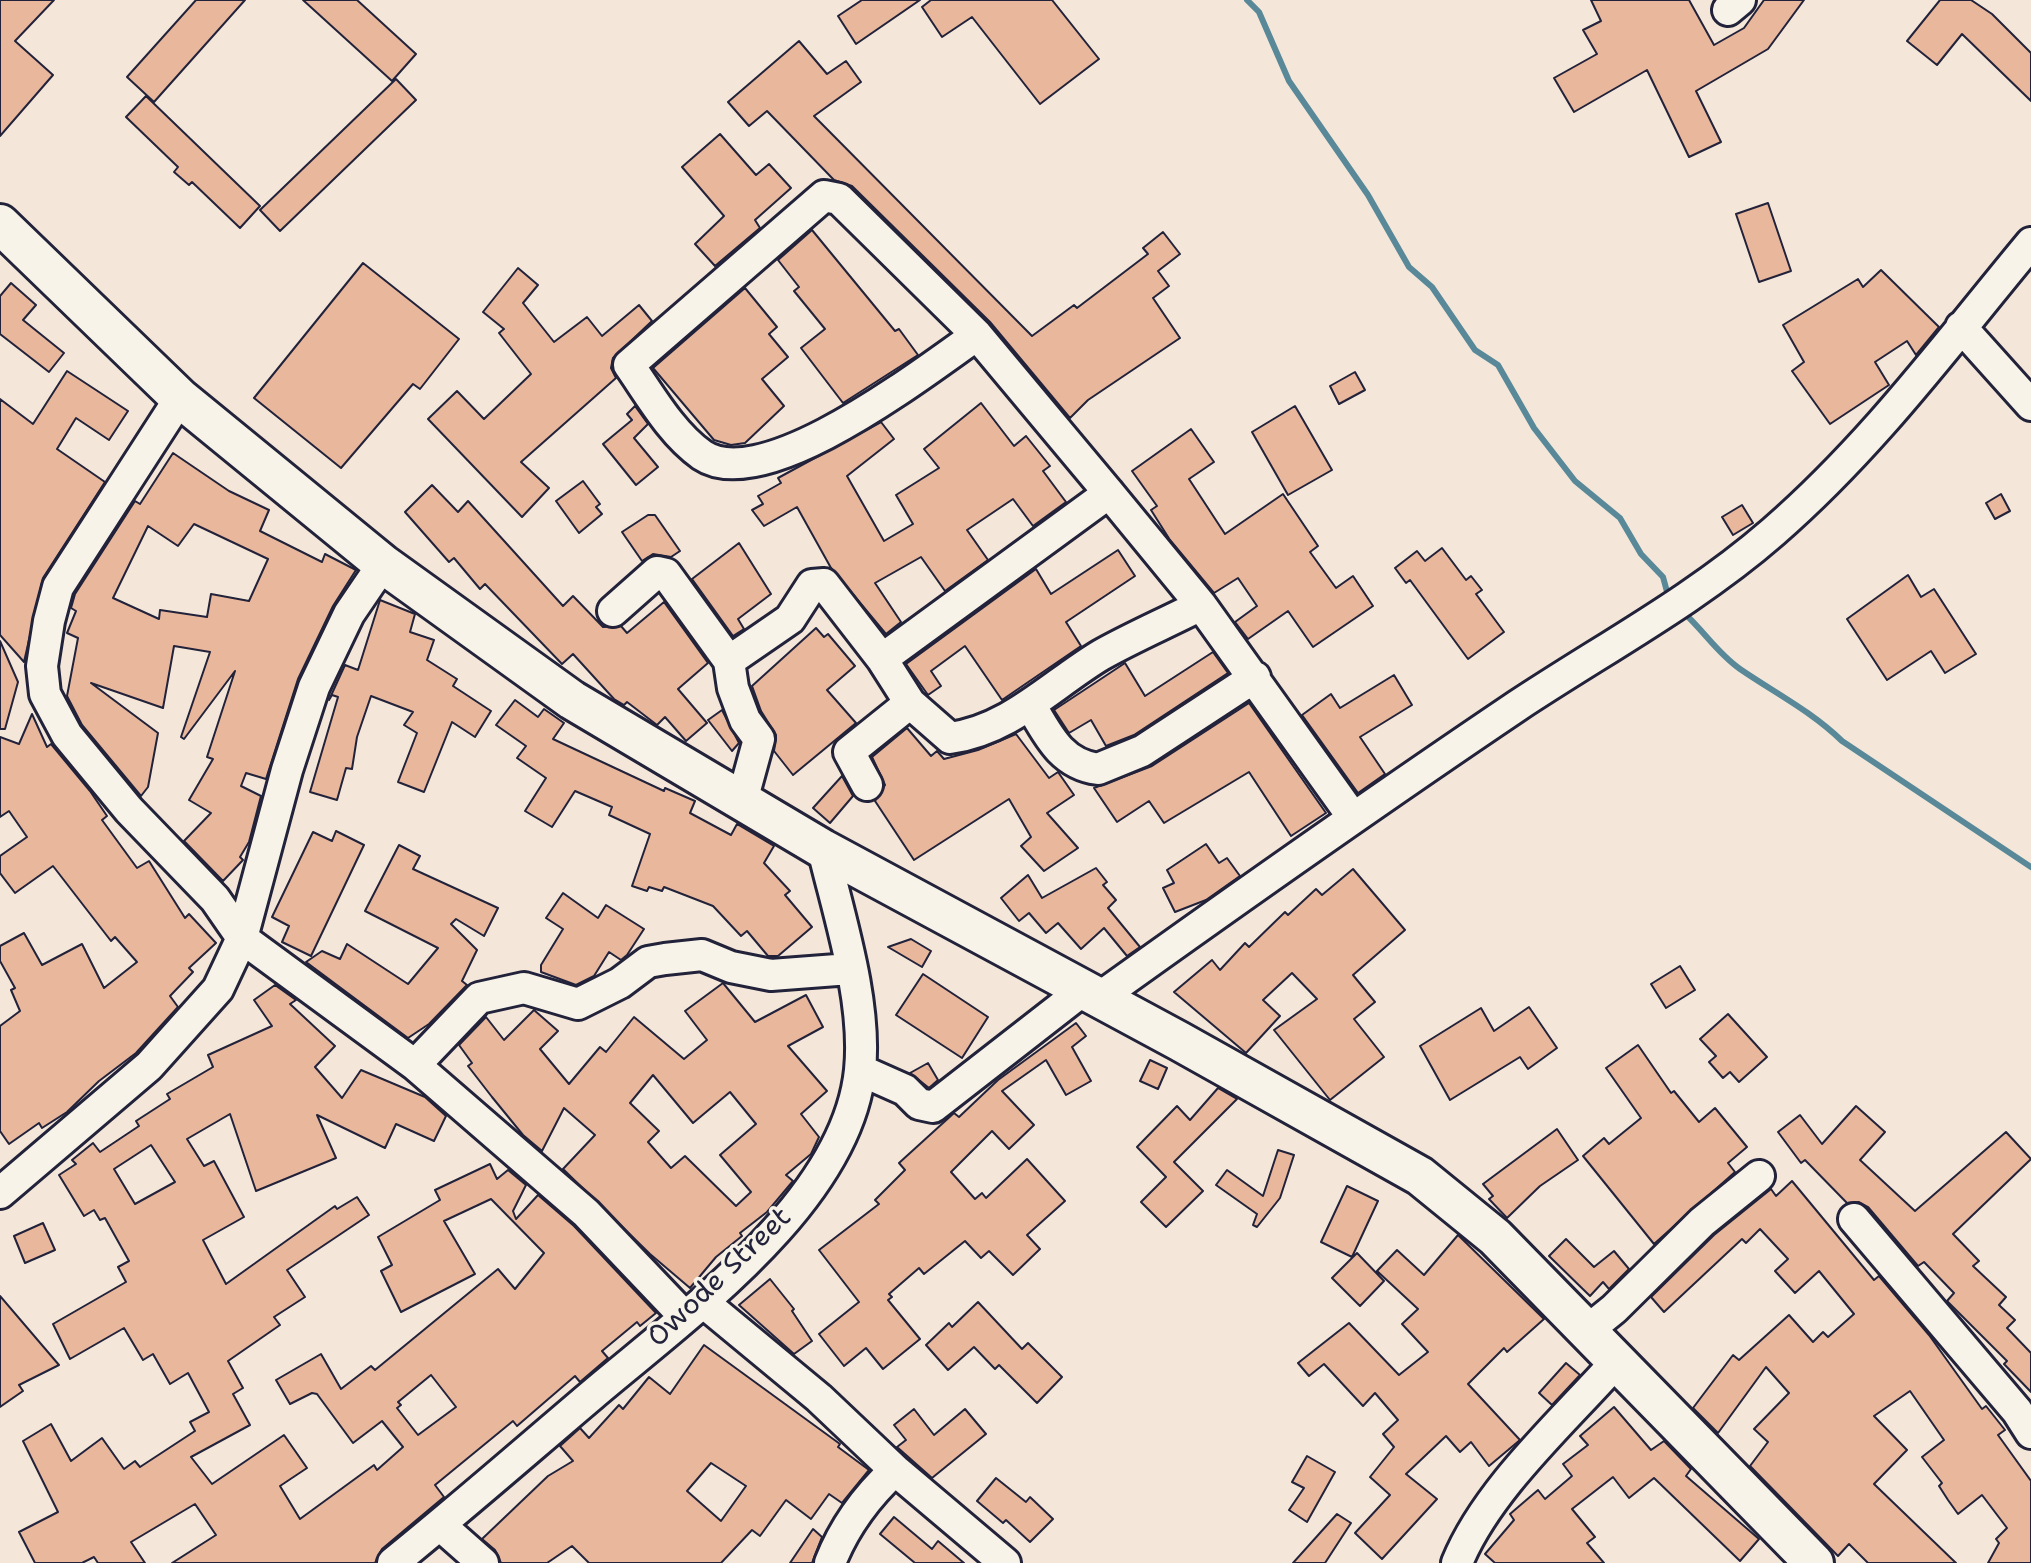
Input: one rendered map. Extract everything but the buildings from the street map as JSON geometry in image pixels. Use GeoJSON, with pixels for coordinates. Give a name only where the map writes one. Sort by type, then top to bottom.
{"type":"FeatureCollection","features":[{"type":"Feature","properties":{"kind":"main road"},"geometry":{"type":"LineString","coordinates":[[0,224],[180,398],[383,564],[572,700],[823,849],[1420,1176],[1495,1237],[1560,1307],[1588,1330],[1804,1560]]}},
{"type":"Feature","properties":{"kind":"street"},"geometry":{"type":"LineString","coordinates":[[977,335],[846,424],[783,453],[740,464],[704,456],[677,433],[629,365],[824,196],[839,199],[977,335],[1109,493],[1201,605],[1352,816]]}},
{"type":"Feature","properties":{"kind":"street"},"geometry":{"type":"LineString","coordinates":[[860,1070],[905,1090],[919,1104],[933,1107],[1090,994],[1352,816],[1592,656],[1658,618],[1695,592],[1770,534],[1832,479],[1888,420],[2031,243]]}},
{"type":"Feature","properties":{"kind":"street"},"geometry":{"type":"LineString","coordinates":[[1961,327],[2031,405]]}},
{"type":"Feature","properties":{"kind":"street"},"geometry":{"type":"LineString","coordinates":[[180,398],[58,587],[42,666],[45,694],[67,735],[129,810],[215,899],[242,938],[415,1065],[694,1309],[819,1398],[895,1470],[1005,1563]]}},
{"type":"Feature","properties":{"kind":"street"},"geometry":{"type":"LineString","coordinates":[[882,659],[1109,493]]}},
{"type":"Feature","properties":{"kind":"street"},"geometry":{"type":"LineString","coordinates":[[0,1193],[149,1066],[218,989],[242,938],[287,770],[314,687],[349,614],[383,564]]}},
{"type":"Feature","properties":{"kind":"street"},"geometry":{"type":"LineString","coordinates":[[613,611],[657,572],[666,574],[729,661],[733,688],[745,720],[759,739],[742,801]]}},
{"type":"Feature","properties":{"kind":"street"},"geometry":{"type":"LineString","coordinates":[[729,661],[790,619],[812,585],[824,584],[882,659],[910,703],[950,738],[970,735],[1031,706],[1100,656],[1201,605]]}},
{"type":"Feature","properties":{"kind":"street"},"geometry":{"type":"LineString","coordinates":[[1031,706],[1055,747],[1069,760],[1098,769],[1142,751],[1255,677]]}},
{"type":"Feature","properties":{"kind":"street"},"geometry":{"type":"LineString","coordinates":[[867,785],[849,752],[910,703]]}},
{"type":"Feature","properties":{"kind":"street","name":"Owode Street"},"geometry":{"type":"LineString","coordinates":[[393,1563],[694,1309],[767,1241],[813,1184],[845,1128],[860,1070],[850,969],[823,849]]}},
{"type":"Feature","properties":{"kind":"street"},"geometry":{"type":"LineString","coordinates":[[415,1065],[479,998],[524,988],[578,1004],[620,983],[648,962],[702,955],[731,967],[771,975],[850,969]]}},
{"type":"Feature","properties":{"kind":"street"},"geometry":{"type":"LineString","coordinates":[[1588,1330],[1614,1309],[1702,1222],[1759,1176]]}},
{"type":"Feature","properties":{"kind":"street"},"geometry":{"type":"LineString","coordinates":[[1854,1219],[2007,1399],[2031,1433]]}},
{"type":"Feature","properties":{"kind":"street"},"geometry":{"type":"LineString","coordinates":[[1457,1563],[1479,1522],[1506,1486],[1616,1362]]}},
{"type":"Feature","properties":{"kind":"street"},"geometry":{"type":"LineString","coordinates":[[830,1563],[852,1521],[874,1489],[895,1470]]}},
{"type":"Feature","properties":{"kind":"street"},"geometry":{"type":"LineString","coordinates":[[440,1525],[483,1563]]}},
{"type":"Feature","properties":{"kind":"waterway"},"geometry":{"type":"LineString","coordinates":[[1247,0],[1259,12],[1289,81],[1368,195],[1409,267],[1432,287],[1475,350],[1498,365],[1534,428],[1575,481],[1620,518],[1641,554],[1663,577],[1669,599]]}},
{"type":"Feature","properties":{"kind":"waterway"},"geometry":{"type":"LineString","coordinates":[[1683,612],[1740,669],[2031,867]]}}]}
